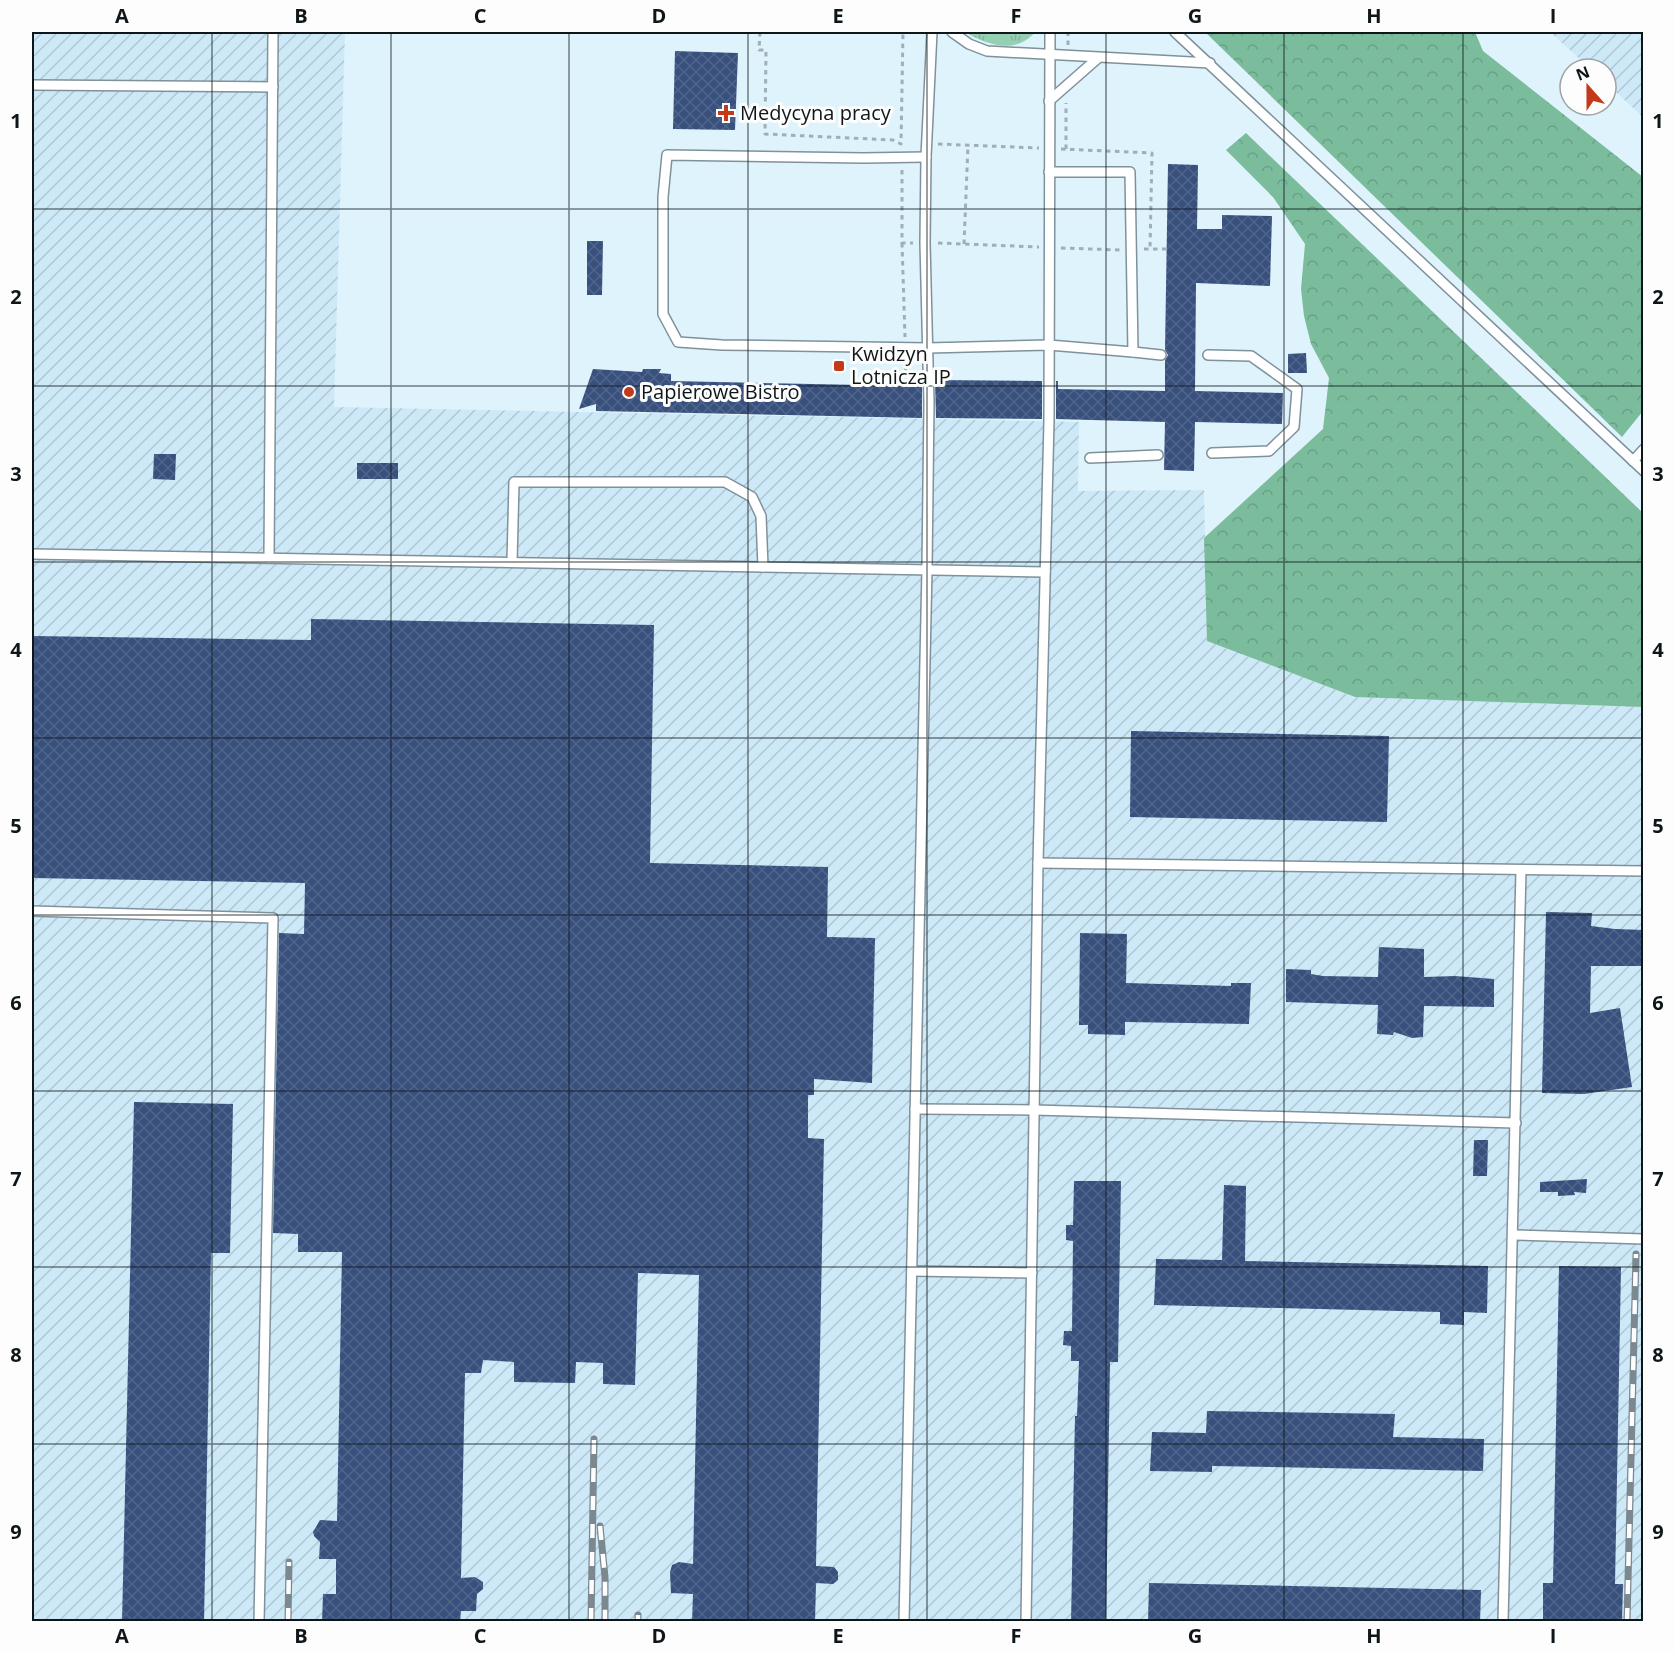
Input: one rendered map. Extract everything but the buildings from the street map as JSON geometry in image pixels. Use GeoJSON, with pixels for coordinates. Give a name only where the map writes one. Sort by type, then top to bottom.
{"type":"FeatureCollection","features":[{"type":"Feature","properties":{"kind":"lane"},"geometry":{"type":"LineString","coordinates":[[269,558],[273,32]]}},
{"type":"Feature","properties":{"kind":"lane"},"geometry":{"type":"LineString","coordinates":[[904,1622],[927,569],[929,411],[925,243],[926,144],[932,32]]}},
{"type":"Feature","properties":{"kind":"lane"},"geometry":{"type":"LineString","coordinates":[[951,32],[969,44],[987,51],[1210,63]]}},
{"type":"Feature","properties":{"kind":"lane"},"geometry":{"type":"LineString","coordinates":[[1026,1622],[1049,345],[1050,32]]}},
{"type":"Feature","properties":{"kind":"lane"},"geometry":{"type":"LineString","coordinates":[[1175,32],[1644,471]]}},
{"type":"Feature","properties":{"kind":"lane"},"geometry":{"type":"LineString","coordinates":[[1049,101],[1098,58]]}},
{"type":"Feature","properties":{"kind":"lane"},"geometry":{"type":"LineString","coordinates":[[32,85],[273,87]]}},
{"type":"Feature","properties":{"kind":"lane"},"geometry":{"type":"LineString","coordinates":[[926,157],[667,155],[663,196],[663,314],[678,342],[722,345],[928,348],[1049,345],[1161,355]]}},
{"type":"Feature","properties":{"kind":"lane"},"geometry":{"type":"LineString","coordinates":[[1049,172],[1130,172],[1133,352]]}},
{"type":"Feature","properties":{"kind":"lane"},"geometry":{"type":"LineString","coordinates":[[1208,355],[1251,356],[1297,389],[1294,427],[1269,451],[1212,453]]}},
{"type":"Feature","properties":{"kind":"lane"},"geometry":{"type":"LineString","coordinates":[[1633,461],[1644,449]]}},
{"type":"Feature","properties":{"kind":"lane"},"geometry":{"type":"LineString","coordinates":[[1090,458],[1158,455]]}},
{"type":"Feature","properties":{"kind":"lane"},"geometry":{"type":"LineString","coordinates":[[512,562],[514,482],[725,482],[752,497],[761,516],[763,567]]}},
{"type":"Feature","properties":{"kind":"lane"},"geometry":{"type":"LineString","coordinates":[[32,554],[1045,572]]}},
{"type":"Feature","properties":{"kind":"lane"},"geometry":{"type":"LineString","coordinates":[[1038,863],[1644,871]]}},
{"type":"Feature","properties":{"kind":"lane"},"geometry":{"type":"LineString","coordinates":[[1503,1622],[1521,870]]}},
{"type":"Feature","properties":{"kind":"lane"},"geometry":{"type":"LineString","coordinates":[[32,911],[273,918],[258,1622]]}},
{"type":"Feature","properties":{"kind":"lane"},"geometry":{"type":"LineString","coordinates":[[915,1109],[1516,1123]]}},
{"type":"Feature","properties":{"kind":"lane"},"geometry":{"type":"LineString","coordinates":[[1514,1234],[1644,1239]]}},
{"type":"Feature","properties":{"kind":"lane"},"geometry":{"type":"LineString","coordinates":[[912,1271],[1032,1273]]}},
{"type":"Feature","properties":{"kind":"path"},"geometry":{"type":"LineString","coordinates":[[760,32],[759,50],[766,50],[765,134],[893,140],[901,144],[1152,153],[1150,249]]}},
{"type":"Feature","properties":{"kind":"path"},"geometry":{"type":"LineString","coordinates":[[903,32],[901,144],[906,376]]}},
{"type":"Feature","properties":{"kind":"path"},"geometry":{"type":"LineString","coordinates":[[964,244],[968,145]]}},
{"type":"Feature","properties":{"kind":"path"},"geometry":{"type":"LineString","coordinates":[[903,243],[1167,249]]}},
{"type":"Feature","properties":{"kind":"shaded area"},"geometry":{"type":"Polygon","coordinates":[[[32,32],[345,32],[334,407],[1079,422],[1078,491],[1204,490],[1207,641],[1355,697],[1643,707],[1643,1621],[32,1622],[32,32]]]}},
{"type":"Feature","properties":{"kind":"shaded area"},"geometry":{"type":"Polygon","coordinates":[[[1550,32],[1643,32],[1643,117],[1618,94],[1618,57],[1578,57],[1550,32]]]}},
{"type":"Feature","properties":{"kind":"green space"},"geometry":{"type":"Polygon","coordinates":[[[965,32],[1035,32],[1019,44],[1001,46],[983,41],[965,32]]]}},
{"type":"Feature","properties":{"kind":"green space"},"geometry":{"type":"Polygon","coordinates":[[[1205,32],[1475,32],[1483,51],[1558,110],[1558,117],[1567,117],[1643,177],[1643,411],[1622,437],[1205,32]]]}},
{"type":"Feature","properties":{"kind":"green space"},"geometry":{"type":"Polygon","coordinates":[[[1246,133],[1643,513],[1643,707],[1355,697],[1207,641],[1204,538],[1323,429],[1329,378],[1311,344],[1304,316],[1301,289],[1305,244],[1273,197],[1226,150],[1246,133]]]}},
{"type":"Feature","properties":{"kind":"railway"},"geometry":{"type":"LineString","coordinates":[[1627,1622],[1636,1254]]}},
{"type":"Feature","properties":{"kind":"railway"},"geometry":{"type":"LineString","coordinates":[[591,1622],[594,1439]]}},
{"type":"Feature","properties":{"kind":"railway"},"geometry":{"type":"LineString","coordinates":[[600,1526],[605,1577],[605,1622]]}},
{"type":"Feature","properties":{"kind":"railway"},"geometry":{"type":"LineString","coordinates":[[288,1622],[289,1562]]}},
{"type":"Feature","properties":{"kind":"railway"},"geometry":{"type":"LineString","coordinates":[[638,1615],[638,1622]]}},
{"type":"Feature","properties":{"kind":"place","name":"Medycyna pracy"},"geometry":{"type":"Point","coordinates":[726,113]}},
{"type":"Feature","properties":{"kind":"place","name":"Kwidzyn Lotnicza IP"},"geometry":{"type":"Point","coordinates":[839,366]}},
{"type":"Feature","properties":{"kind":"place","name":"Papierowe Bistro"},"geometry":{"type":"Point","coordinates":[629,392]}}]}
